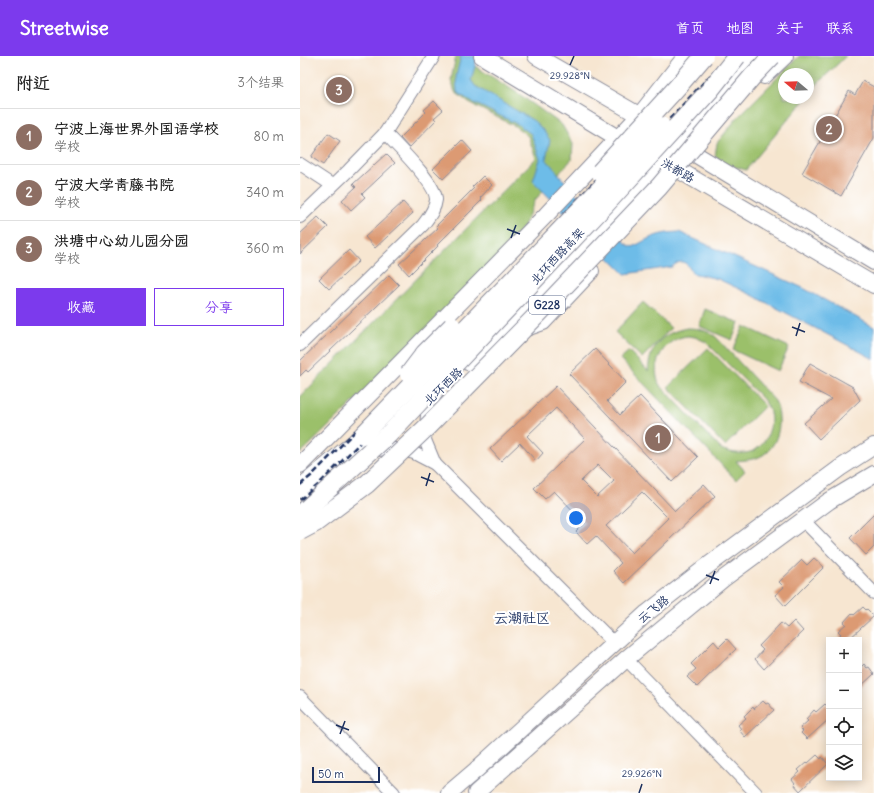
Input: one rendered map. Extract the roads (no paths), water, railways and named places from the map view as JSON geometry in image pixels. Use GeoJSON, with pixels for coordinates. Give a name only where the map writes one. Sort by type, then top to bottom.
{"type":"FeatureCollection","features":[{"type":"Feature","properties":{"kind":"highway"},"geometry":{"type":"LineString","coordinates":[[363,435],[425,353],[542,235],[675,90],[704,56]]}},
{"type":"Feature","properties":{"kind":"highway","name":"北环西路高架"},"geometry":{"type":"LineString","coordinates":[[300,489],[363,435],[644,144],[725,56]]}},
{"type":"Feature","properties":{"kind":"highway","name":"北环西路高架"},"geometry":{"type":"LineString","coordinates":[[300,515],[389,434],[606,204],[710,90],[737,56]]}},
{"type":"Feature","properties":{"kind":"highway"},"geometry":{"type":"LineString","coordinates":[[752,77],[768,56]]}},
{"type":"Feature","properties":{"kind":"highway","name":"G228"},"geometry":{"type":"LineString","coordinates":[[300,531],[367,484],[433,421],[539,313],[659,187],[752,77],[772,56]]}},
{"type":"Feature","properties":{"kind":"main road","name":"洪都路"},"geometry":{"type":"LineString","coordinates":[[536,56],[640,115],[679,141],[695,154],[874,262]]}},
{"type":"Feature","properties":{"kind":"main road"},"geometry":{"type":"LineString","coordinates":[[300,465],[546,215],[640,115],[686,56]]}},
{"type":"Feature","properties":{"kind":"main road","name":"北环西路"},"geometry":{"type":"LineString","coordinates":[[300,512],[375,450],[487,343],[616,210],[679,141],[751,56]]}},
{"type":"Feature","properties":{"kind":"main road"},"geometry":{"type":"LineString","coordinates":[[487,343],[543,322],[636,222],[763,77],[784,56]]}},
{"type":"Feature","properties":{"kind":"main road","name":"洪都路"},"geometry":{"type":"LineString","coordinates":[[489,60],[617,138],[681,171],[874,285]]}},
{"type":"Feature","properties":{"kind":"main road","name":"云飞路"},"geometry":{"type":"LineString","coordinates":[[449,793],[647,613],[706,567],[840,468],[874,446]]}},
{"type":"Feature","properties":{"kind":"main road","name":"云飞路"},"geometry":{"type":"LineString","coordinates":[[476,793],[626,659],[723,579],[829,501],[874,474]]}},
{"type":"Feature","properties":{"kind":"street"},"geometry":{"type":"LineString","coordinates":[[300,217],[385,133],[434,56]]}},
{"type":"Feature","properties":{"kind":"street"},"geometry":{"type":"LineString","coordinates":[[300,345],[423,226],[433,209],[436,200],[434,190],[424,176],[385,133]]}},
{"type":"Feature","properties":{"kind":"street"},"geometry":{"type":"LineString","coordinates":[[300,164],[332,186]]}},
{"type":"Feature","properties":{"kind":"street"},"geometry":{"type":"LineString","coordinates":[[435,464],[425,440],[427,415],[438,391]]}},
{"type":"Feature","properties":{"kind":"street"},"geometry":{"type":"LineString","coordinates":[[375,450],[395,448],[414,453],[435,464],[614,643]]}},
{"type":"Feature","properties":{"kind":"street"},"geometry":{"type":"LineString","coordinates":[[803,520],[874,593]]}},
{"type":"Feature","properties":{"kind":"street"},"geometry":{"type":"LineString","coordinates":[[626,659],[756,793]]}},
{"type":"Feature","properties":{"kind":"street"},"geometry":{"type":"LineString","coordinates":[[300,697],[394,793]]}},
{"type":"Feature","properties":{"kind":"water"},"geometry":{"type":"Polygon","coordinates":[[[461,56],[478,56],[471,80],[475,86],[534,121],[542,129],[550,140],[546,159],[574,192],[628,245],[633,247],[654,236],[665,233],[679,232],[803,288],[874,327],[874,359],[752,295],[718,279],[692,273],[684,262],[676,264],[672,267],[625,274],[533,181],[540,159],[531,134],[519,125],[470,101],[457,92],[456,76],[461,56]]]}},
{"type":"Feature","properties":{"kind":"railway"},"geometry":{"type":"LineString","coordinates":[[300,485],[311,476],[483,301],[711,56]]}},
{"type":"Feature","properties":{"kind":"railway"},"geometry":{"type":"LineString","coordinates":[[300,500],[318,485],[494,308],[728,56]]}},
{"type":"Feature","properties":{"kind":"place","name":"洪塘中心幼儿园分园"},"geometry":{"type":"Point","coordinates":[339,90]}},
{"type":"Feature","properties":{"kind":"place","name":"宁波大学青藤书院"},"geometry":{"type":"Point","coordinates":[829,129]}},
{"type":"Feature","properties":{"kind":"place","name":"宁波上海世界外国语学校"},"geometry":{"type":"Point","coordinates":[658,438]}},
{"type":"Feature","properties":{"kind":"district","name":"云潮社区"},"geometry":{"type":"Point","coordinates":[522,618]}}]}
